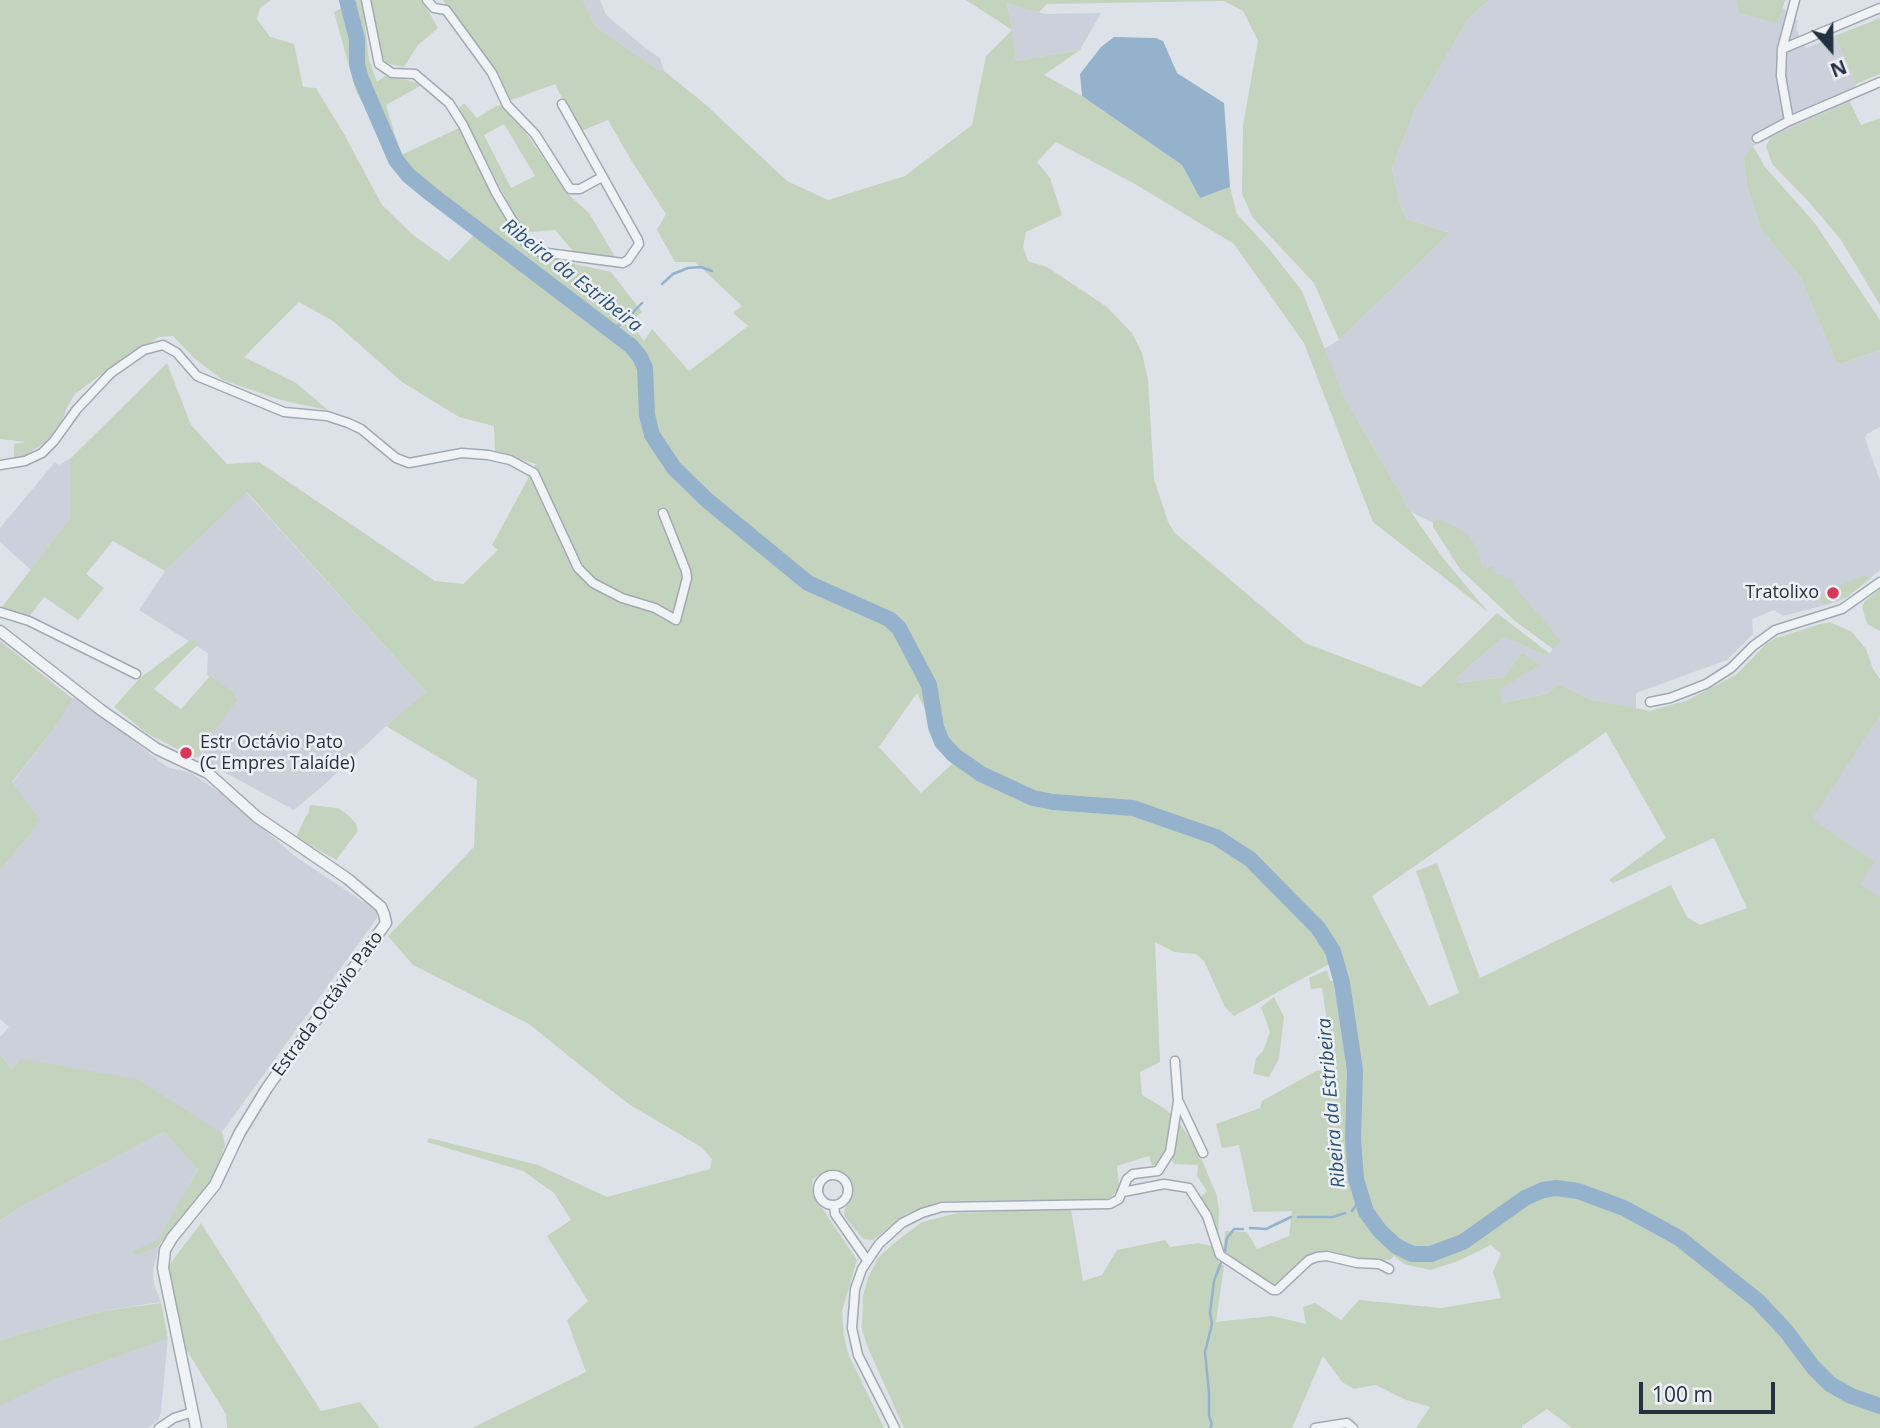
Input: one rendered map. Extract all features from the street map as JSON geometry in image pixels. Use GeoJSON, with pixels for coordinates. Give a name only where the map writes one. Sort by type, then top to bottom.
{"type":"FeatureCollection","features":[{"type":"Feature","properties":{"kind":"street"},"geometry":{"type":"LineString","coordinates":[[366,0],[379,64],[392,73],[415,74],[449,103],[519,233],[532,248],[540,252],[615,263],[628,260],[639,244],[638,240],[562,104]]}},
{"type":"Feature","properties":{"kind":"street"},"geometry":{"type":"LineString","coordinates":[[427,0],[434,8],[446,10],[492,73],[507,105],[535,134],[570,189],[580,189],[603,177]]}},
{"type":"Feature","properties":{"kind":"street"},"geometry":{"type":"LineString","coordinates":[[1788,121],[1781,76],[1782,49],[1795,0]]}},
{"type":"Feature","properties":{"kind":"street"},"geometry":{"type":"LineString","coordinates":[[1782,49],[1880,8]]}},
{"type":"Feature","properties":{"kind":"street"},"geometry":{"type":"LineString","coordinates":[[1757,138],[1788,121],[1880,82]]}},
{"type":"Feature","properties":{"kind":"street"},"geometry":{"type":"LineString","coordinates":[[0,465],[25,461],[42,453],[77,409],[111,373],[144,350],[163,345],[177,353],[197,376],[284,412],[308,413],[348,423],[361,429],[396,458],[409,463],[462,453],[488,454],[510,460],[534,473],[578,568],[593,583],[622,598],[655,608],[676,620],[686,571],[663,513]]}},
{"type":"Feature","properties":{"kind":"street"},"geometry":{"type":"LineString","coordinates":[[1650,702],[1687,692],[1720,676],[1775,630],[1849,606],[1880,582]]}},
{"type":"Feature","properties":{"kind":"street"},"geometry":{"type":"LineString","coordinates":[[0,612],[29,621],[136,674]]}},
{"type":"Feature","properties":{"kind":"street","name":"Estrada Octávio Pato"},"geometry":{"type":"LineString","coordinates":[[0,631],[101,710],[157,749],[208,773],[257,817],[348,879],[381,907],[384,914],[386,923],[267,1088],[233,1146],[215,1185],[165,1250],[163,1268],[196,1428]]}},
{"type":"Feature","properties":{"kind":"street"},"geometry":{"type":"LineString","coordinates":[[895,1428],[854,1342],[853,1300],[858,1279],[867,1260],[885,1237],[902,1223],[922,1213],[953,1206],[1110,1204],[1119,1199],[1124,1182],[1133,1174],[1158,1171],[1167,1160],[1178,1101],[1175,1061]]}},
{"type":"Feature","properties":{"kind":"street"},"geometry":{"type":"LineString","coordinates":[[1178,1101],[1203,1153]]}},
{"type":"Feature","properties":{"kind":"street"},"geometry":{"type":"LineString","coordinates":[[1123,1192],[1164,1184],[1189,1188],[1207,1216],[1220,1255],[1273,1290],[1277,1290],[1309,1260],[1327,1256],[1357,1263],[1379,1264],[1389,1269]]}},
{"type":"Feature","properties":{"kind":"street"},"geometry":{"type":"LineString","coordinates":[[834,1205],[835,1214],[867,1260]]}},
{"type":"Feature","properties":{"kind":"street"},"geometry":{"type":"LineString","coordinates":[[159,1428],[174,1418],[193,1412]]}},
{"type":"Feature","properties":{"kind":"street"},"geometry":{"type":"LineString","coordinates":[[1315,1428],[1350,1425]]}},
{"type":"Feature","properties":{"kind":"shaded area"},"geometry":{"type":"Polygon","coordinates":[[[583,0],[600,0],[606,15],[660,58],[664,71],[660,71],[595,26],[583,0]]]}},
{"type":"Feature","properties":{"kind":"shaded area"},"geometry":{"type":"Polygon","coordinates":[[[1489,0],[1773,0],[1798,21],[1796,29],[1806,48],[1835,36],[1856,84],[1850,102],[1753,146],[1744,159],[1747,186],[1762,231],[1800,276],[1836,362],[1840,364],[1880,350],[1880,427],[1865,438],[1880,481],[1880,570],[1837,602],[1783,616],[1774,610],[1752,619],[1753,634],[1727,660],[1636,693],[1636,709],[1589,699],[1559,684],[1546,694],[1501,703],[1499,690],[1538,665],[1522,652],[1504,677],[1458,683],[1457,677],[1504,637],[1547,656],[1555,646],[1433,523],[1411,512],[1343,395],[1324,349],[1339,340],[1450,233],[1407,219],[1401,207],[1392,168],[1415,110],[1468,19],[1489,0]]]}},
{"type":"Feature","properties":{"kind":"shaded area"},"geometry":{"type":"Polygon","coordinates":[[[1007,2],[1045,14],[1101,13],[1080,50],[1016,61],[1007,2]]]}},
{"type":"Feature","properties":{"kind":"shaded area"},"geometry":{"type":"Polygon","coordinates":[[[71,458],[71,517],[31,570],[0,542],[0,528],[55,462],[59,465],[71,458]]]}},
{"type":"Feature","properties":{"kind":"shaded area"},"geometry":{"type":"Polygon","coordinates":[[[246,492],[427,693],[386,726],[294,810],[193,755],[234,699],[207,675],[208,653],[139,610],[165,571],[246,492]]]}},
{"type":"Feature","properties":{"kind":"shaded area"},"geometry":{"type":"Polygon","coordinates":[[[75,695],[167,767],[191,773],[228,798],[296,857],[377,911],[377,918],[217,1139],[13,1070],[0,1054],[0,1037],[9,1027],[0,1019],[0,870],[30,835],[12,783],[53,730],[75,695]]]}},
{"type":"Feature","properties":{"kind":"shaded area"},"geometry":{"type":"Polygon","coordinates":[[[1880,716],[1880,917],[1811,819],[1880,716]]]}},
{"type":"Feature","properties":{"kind":"shaded area"},"geometry":{"type":"Polygon","coordinates":[[[164,1132],[198,1168],[161,1238],[153,1270],[154,1285],[161,1302],[103,1311],[0,1340],[0,1221],[24,1205],[164,1132]]]}},
{"type":"Feature","properties":{"kind":"shaded area"},"geometry":{"type":"Polygon","coordinates":[[[168,1336],[161,1412],[159,1419],[148,1428],[0,1428],[0,1402],[53,1375],[168,1336]]]}},
{"type":"Feature","properties":{"kind":"green space"},"geometry":{"type":"Polygon","coordinates":[[[0,0],[271,0],[260,8],[257,19],[270,37],[294,44],[303,87],[316,88],[382,205],[412,234],[449,261],[474,235],[422,194],[388,157],[356,91],[334,12],[362,0],[369,60],[377,82],[385,76],[398,77],[422,85],[386,105],[401,155],[459,128],[519,244],[551,259],[611,272],[642,312],[631,323],[644,341],[652,329],[689,371],[748,326],[733,313],[742,306],[695,262],[675,262],[657,230],[666,214],[608,120],[579,132],[555,84],[506,102],[496,77],[443,0],[583,0],[595,26],[660,71],[664,71],[705,104],[787,181],[828,200],[905,176],[972,125],[986,56],[1012,30],[1016,61],[1080,50],[1044,75],[1082,96],[1182,165],[1200,198],[1230,187],[1237,214],[1302,291],[1343,395],[1411,512],[1443,558],[1488,612],[1373,522],[1304,343],[1234,244],[1135,184],[1056,142],[1037,162],[1050,178],[1062,215],[1026,232],[1023,247],[1028,261],[1047,267],[1107,307],[1132,333],[1142,353],[1148,380],[1154,479],[1168,522],[1175,533],[1305,643],[1421,687],[1497,613],[1549,653],[1547,656],[1504,637],[1457,677],[1458,683],[1504,677],[1522,652],[1539,665],[1500,690],[1502,703],[1546,694],[1559,684],[1589,699],[1650,711],[1688,700],[1737,674],[1766,644],[1776,638],[1820,624],[1830,622],[1852,632],[1866,649],[1873,669],[1880,679],[1880,716],[1812,819],[1875,862],[1860,884],[1880,898],[1880,1428],[1572,1428],[1547,1409],[1522,1428],[1416,1428],[1430,1407],[1406,1400],[1376,1385],[1354,1389],[1342,1382],[1323,1356],[1292,1428],[904,1428],[862,1330],[863,1296],[878,1258],[894,1243],[922,1222],[958,1213],[1071,1209],[1083,1281],[1102,1275],[1117,1250],[1165,1240],[1170,1247],[1198,1243],[1212,1246],[1219,1263],[1224,1266],[1216,1322],[1272,1316],[1306,1324],[1303,1307],[1315,1303],[1341,1320],[1359,1300],[1441,1308],[1501,1298],[1493,1272],[1501,1254],[1491,1245],[1456,1262],[1430,1270],[1404,1264],[1394,1256],[1390,1260],[1356,1260],[1317,1253],[1307,1256],[1275,1287],[1223,1253],[1225,1231],[1247,1232],[1257,1249],[1289,1236],[1292,1211],[1253,1212],[1239,1145],[1222,1148],[1216,1124],[1260,1108],[1262,1101],[1316,1071],[1334,1069],[1322,988],[1311,989],[1309,978],[1327,970],[1330,981],[1333,981],[1332,970],[1329,964],[1234,1016],[1225,1007],[1204,961],[1196,954],[1174,952],[1155,942],[1160,1062],[1140,1072],[1142,1095],[1172,1115],[1167,1147],[1159,1164],[1152,1166],[1149,1156],[1117,1166],[1119,1185],[1110,1198],[942,1201],[907,1213],[873,1240],[863,1239],[845,1217],[844,1211],[853,1191],[851,1181],[843,1172],[825,1171],[813,1179],[812,1187],[818,1202],[857,1260],[842,1311],[844,1336],[848,1353],[884,1428],[472,1428],[586,1372],[567,1320],[588,1301],[547,1236],[571,1220],[554,1193],[523,1171],[427,1142],[429,1138],[538,1165],[607,1197],[710,1169],[712,1159],[701,1147],[627,1103],[529,1024],[413,965],[388,936],[474,847],[477,780],[386,726],[426,692],[247,492],[165,571],[113,541],[86,574],[104,588],[78,620],[44,597],[29,617],[2,607],[71,517],[71,458],[167,363],[191,425],[227,464],[259,462],[435,581],[463,584],[498,550],[492,545],[536,464],[495,452],[494,426],[459,417],[402,382],[333,321],[299,302],[244,357],[296,383],[328,410],[284,401],[223,380],[195,359],[173,336],[159,337],[75,394],[60,427],[44,443],[24,456],[14,459],[14,444],[26,442],[0,439],[0,0]],[[917,693],[879,747],[921,793],[952,764],[917,693]],[[1606,732],[1372,896],[1429,1006],[1459,993],[1416,871],[1437,863],[1480,978],[1671,885],[1687,917],[1700,925],[1747,908],[1714,838],[1613,883],[1609,880],[1666,838],[1606,732]]]}},
{"type":"Feature","properties":{"kind":"green space"},"geometry":{"type":"Polygon","coordinates":[[[371,0],[422,0],[438,28],[418,45],[404,67],[386,63],[382,57],[371,0]]]}},
{"type":"Feature","properties":{"kind":"green space"},"geometry":{"type":"Polygon","coordinates":[[[966,0],[1489,0],[1468,19],[1415,110],[1392,168],[1401,207],[1407,219],[1450,233],[1339,340],[1314,283],[1253,218],[1242,194],[1243,125],[1258,41],[1243,11],[1224,1],[1047,4],[1039,12],[1007,3],[1012,30],[966,0]]]}},
{"type":"Feature","properties":{"kind":"green space"},"geometry":{"type":"Polygon","coordinates":[[[1736,0],[1785,0],[1778,23],[1739,13],[1736,0]]]}},
{"type":"Feature","properties":{"kind":"green space"},"geometry":{"type":"Polygon","coordinates":[[[1880,18],[1880,74],[1856,84],[1835,36],[1880,18]]]}},
{"type":"Feature","properties":{"kind":"green space"},"geometry":{"type":"Polygon","coordinates":[[[1850,102],[1861,125],[1880,118],[1880,305],[1841,240],[1772,164],[1766,146],[1771,137],[1850,102]]]}},
{"type":"Feature","properties":{"kind":"green space"},"geometry":{"type":"Polygon","coordinates":[[[464,103],[477,118],[502,105],[526,133],[568,194],[589,213],[617,260],[573,251],[555,230],[531,232],[518,222],[459,108],[464,103]],[[504,124],[484,135],[511,188],[535,176],[504,124]]]}},
{"type":"Feature","properties":{"kind":"green space"},"geometry":{"type":"Polygon","coordinates":[[[1753,146],[1765,167],[1814,222],[1880,320],[1880,350],[1840,364],[1836,362],[1800,276],[1762,231],[1747,186],[1744,158],[1753,146]]]}},
{"type":"Feature","properties":{"kind":"green space"},"geometry":{"type":"Polygon","coordinates":[[[1433,521],[1455,526],[1469,536],[1476,547],[1483,569],[1493,566],[1498,575],[1503,574],[1505,579],[1511,578],[1515,587],[1561,641],[1553,649],[1515,621],[1460,569],[1433,527],[1433,521]]]}},
{"type":"Feature","properties":{"kind":"green space"},"geometry":{"type":"Polygon","coordinates":[[[1863,575],[1871,578],[1847,597],[1824,605],[1820,595],[1863,575]]]}},
{"type":"Feature","properties":{"kind":"green space"},"geometry":{"type":"Polygon","coordinates":[[[1880,589],[1880,631],[1867,624],[1862,607],[1865,601],[1880,589]]]}},
{"type":"Feature","properties":{"kind":"green space"},"geometry":{"type":"Polygon","coordinates":[[[192,639],[199,643],[154,689],[181,709],[210,676],[233,692],[237,700],[195,758],[148,734],[114,707],[140,678],[192,639]]]}},
{"type":"Feature","properties":{"kind":"green space"},"geometry":{"type":"Polygon","coordinates":[[[0,641],[73,699],[53,730],[12,782],[39,819],[30,835],[0,870],[0,641]]]}},
{"type":"Feature","properties":{"kind":"green space"},"geometry":{"type":"Polygon","coordinates":[[[310,805],[338,808],[356,824],[358,831],[336,860],[296,837],[308,815],[310,805]]]}},
{"type":"Feature","properties":{"kind":"green space"},"geometry":{"type":"Polygon","coordinates":[[[1274,997],[1284,1017],[1279,1059],[1269,1077],[1253,1074],[1256,1058],[1263,1051],[1270,1032],[1261,1007],[1274,997]]]}},
{"type":"Feature","properties":{"kind":"green space"},"geometry":{"type":"Polygon","coordinates":[[[0,1054],[12,1069],[21,1059],[137,1079],[223,1134],[225,1145],[219,1164],[203,1193],[157,1247],[138,1255],[133,1251],[158,1240],[198,1169],[164,1132],[24,1205],[0,1221],[0,1054]]]}},
{"type":"Feature","properties":{"kind":"green space"},"geometry":{"type":"Polygon","coordinates":[[[1178,1120],[1199,1153],[1217,1196],[1218,1236],[1200,1198],[1207,1191],[1197,1176],[1198,1165],[1175,1164],[1172,1161],[1178,1120]]]}},
{"type":"Feature","properties":{"kind":"green space"},"geometry":{"type":"Polygon","coordinates":[[[201,1223],[321,1411],[360,1402],[380,1428],[227,1428],[226,1414],[178,1336],[169,1274],[169,1265],[201,1223]]]}},
{"type":"Feature","properties":{"kind":"green space"},"geometry":{"type":"Polygon","coordinates":[[[161,1303],[166,1339],[57,1378],[0,1406],[0,1340],[103,1311],[161,1303]]]}},
{"type":"Feature","properties":{"kind":"water"},"geometry":{"type":"Polygon","coordinates":[[[1114,37],[1156,38],[1163,41],[1177,73],[1224,103],[1230,187],[1200,198],[1182,165],[1082,96],[1080,74],[1101,47],[1114,37]]]}},
{"type":"Feature","properties":{"kind":"waterway","name":"Ribeira da Estribeira"},"geometry":{"type":"LineString","coordinates":[[347,0],[357,39],[357,64],[361,79],[396,160],[408,175],[631,346],[645,368],[647,415],[652,435],[674,468],[708,501],[808,583],[889,619],[899,628],[929,685],[936,727],[942,742],[954,755],[981,774],[1033,798],[1133,808],[1216,837],[1250,859],[1318,928],[1333,951],[1342,983],[1355,1070],[1353,1139],[1356,1179],[1366,1212],[1396,1246],[1412,1254],[1431,1254],[1463,1242],[1525,1198],[1543,1190],[1556,1188],[1578,1191],[1624,1208],[1679,1238],[1758,1301],[1830,1384],[1851,1396],[1880,1406]]}},
{"type":"Feature","properties":{"kind":"waterway"},"geometry":{"type":"LineString","coordinates":[[662,284],[673,274],[688,268],[701,267],[712,271]]}},
{"type":"Feature","properties":{"kind":"waterway"},"geometry":{"type":"LineString","coordinates":[[610,330],[623,323],[642,303]]}},
{"type":"Feature","properties":{"kind":"waterway"},"geometry":{"type":"LineString","coordinates":[[1352,1211],[1361,1198]]}},
{"type":"Feature","properties":{"kind":"waterway"},"geometry":{"type":"LineString","coordinates":[[1298,1217],[1333,1217],[1345,1213]]}},
{"type":"Feature","properties":{"kind":"waterway"},"geometry":{"type":"LineString","coordinates":[[1250,1228],[1266,1229],[1291,1217]]}},
{"type":"Feature","properties":{"kind":"waterway"},"geometry":{"type":"LineString","coordinates":[[1225,1251],[1227,1238],[1234,1229],[1243,1229]]}},
{"type":"Feature","properties":{"kind":"waterway"},"geometry":{"type":"LineString","coordinates":[[1210,1428],[1212,1424],[1209,1416],[1205,1352],[1212,1324],[1210,1313],[1214,1281],[1222,1260]]}},
{"type":"Feature","properties":{"kind":"place","name":"Tratolixo"},"geometry":{"type":"Point","coordinates":[1833,593]}},
{"type":"Feature","properties":{"kind":"place","name":"Estr Octávio Pato (C Empres Talaíde)"},"geometry":{"type":"Point","coordinates":[186,753]}}]}
